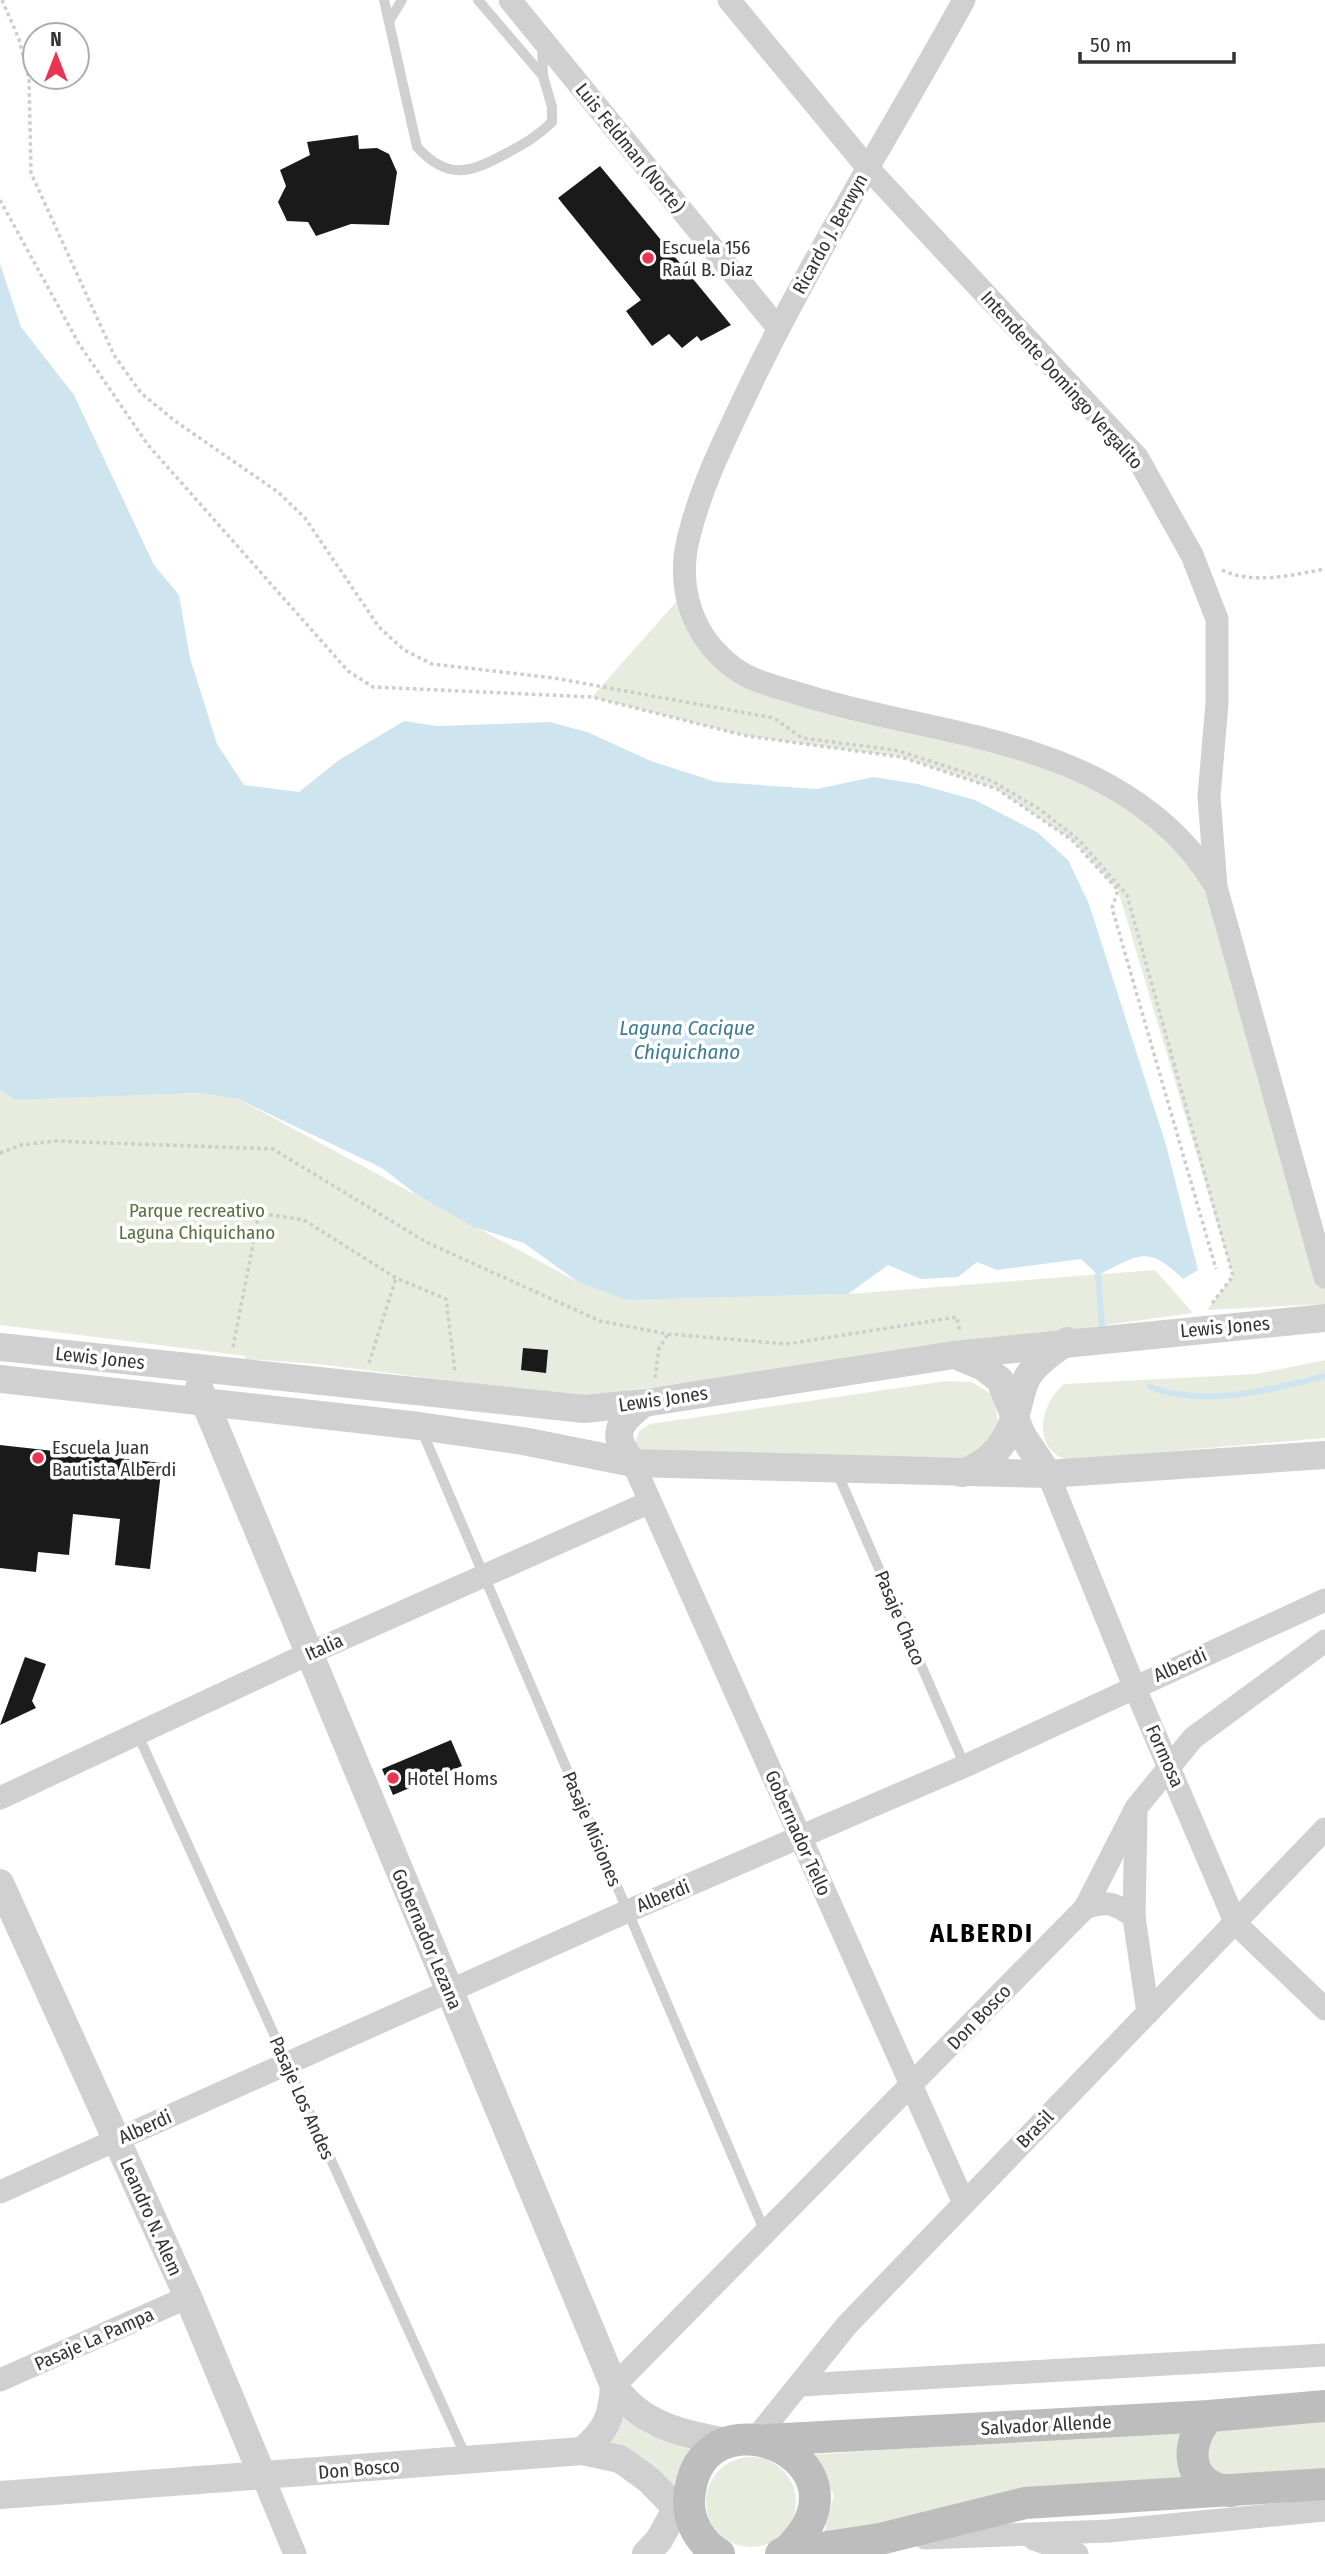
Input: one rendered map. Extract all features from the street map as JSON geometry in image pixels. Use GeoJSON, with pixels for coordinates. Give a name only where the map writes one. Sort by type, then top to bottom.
{"type":"FeatureCollection","features":[{"type":"Feature","properties":{"kind":"main road","name":"Salvador Allende"},"geometry":{"type":"LineString","coordinates":[[750,2440],[1209,2416],[1320,2405]]}},
{"type":"Feature","properties":{"kind":"main road"},"geometry":{"type":"LineString","coordinates":[[1209,2416],[1196,2429],[1191,2447],[1194,2465],[1203,2481],[1219,2490],[1325,2499]]}},
{"type":"Feature","properties":{"kind":"main road"},"geometry":{"type":"LineString","coordinates":[[719,2554],[701,2539],[686,2507],[696,2469],[710,2453],[750,2440],[786,2448],[801,2462],[810,2480],[814,2500],[810,2521],[801,2538],[784,2553]]}},
{"type":"Feature","properties":{"kind":"main road"},"geometry":{"type":"LineString","coordinates":[[784,2553],[880,2539],[1025,2503],[1325,2484]]}},
{"type":"Feature","properties":{"kind":"street","name":"Luis Feldman (Norte)"},"geometry":{"type":"LineString","coordinates":[[510,0],[778,328]]}},
{"type":"Feature","properties":{"kind":"street","name":"Intendente Domingo Vergalito"},"geometry":{"type":"LineString","coordinates":[[729,0],[867,167],[1137,457],[1192,555],[1217,619],[1217,704],[1209,797],[1216,887]]}},
{"type":"Feature","properties":{"kind":"street","name":"Ricardo J. Berwyn"},"geometry":{"type":"LineString","coordinates":[[954,5],[778,328],[709,474],[683,564],[685,592],[693,621],[705,638],[735,669],[764,683],[838,706],[1040,755],[1085,775],[1130,798],[1162,822],[1195,852],[1216,887]]}},
{"type":"Feature","properties":{"kind":"street"},"geometry":{"type":"LineString","coordinates":[[1216,887],[1325,1277]]}},
{"type":"Feature","properties":{"kind":"street","name":"Lewis Jones"},"geometry":{"type":"LineString","coordinates":[[0,1346],[584,1409],[649,1394],[958,1348],[1325,1318]]}},
{"type":"Feature","properties":{"kind":"street"},"geometry":{"type":"LineString","coordinates":[[960,1474],[984,1465],[1000,1448],[1014,1420],[1026,1378],[1042,1360],[1068,1341]]}},
{"type":"Feature","properties":{"kind":"street"},"geometry":{"type":"LineString","coordinates":[[958,1348],[1000,1380],[1014,1420],[1048,1474]]}},
{"type":"Feature","properties":{"kind":"street","name":"Gobernador Lezana"},"geometry":{"type":"LineString","coordinates":[[195,1368],[203,1402],[614,2386],[627,2406],[649,2420],[688,2435],[750,2440]]}},
{"type":"Feature","properties":{"kind":"street","name":"Lewis Jones"},"geometry":{"type":"LineString","coordinates":[[0,1379],[419,1426],[523,1441],[633,1462],[960,1474],[1048,1474],[1325,1455]]}},
{"type":"Feature","properties":{"kind":"street"},"geometry":{"type":"LineString","coordinates":[[633,1462],[621,1447],[618,1430],[625,1418],[649,1394]]}},
{"type":"Feature","properties":{"kind":"street","name":"Gobernador Tello"},"geometry":{"type":"LineString","coordinates":[[633,1462],[964,2203]]}},
{"type":"Feature","properties":{"kind":"street","name":"Formosa"},"geometry":{"type":"LineString","coordinates":[[1048,1474],[1134,1686],[1236,1924],[1325,2009]]}},
{"type":"Feature","properties":{"kind":"street","name":"Italia"},"geometry":{"type":"LineString","coordinates":[[0,1798],[308,1654],[650,1502]]}},
{"type":"Feature","properties":{"kind":"street","name":"Alberdi"},"geometry":{"type":"LineString","coordinates":[[0,2192],[628,1911],[801,1839],[965,1766],[1134,1686],[1325,1601]]}},
{"type":"Feature","properties":{"kind":"street","name":"Don Bosco"},"geometry":{"type":"LineString","coordinates":[[614,2386],[1085,1908],[1136,1808],[1193,1738],[1325,1641]]}},
{"type":"Feature","properties":{"kind":"street"},"geometry":{"type":"LineString","coordinates":[[1136,1808],[1134,1917],[1148,2013]]}},
{"type":"Feature","properties":{"kind":"street","name":"Brasil"},"geometry":{"type":"LineString","coordinates":[[750,2440],[801,2385],[847,2326],[1325,1829]]}},
{"type":"Feature","properties":{"kind":"street","name":"Leandro N. Alem"},"geometry":{"type":"LineString","coordinates":[[0,1883],[188,2297],[295,2554]]}},
{"type":"Feature","properties":{"kind":"street"},"geometry":{"type":"LineString","coordinates":[[1085,1908],[1101,1902],[1116,1904],[1134,1917]]}},
{"type":"Feature","properties":{"kind":"street","name":"Pasaje La Pampa"},"geometry":{"type":"LineString","coordinates":[[0,2380],[188,2297]]}},
{"type":"Feature","properties":{"kind":"street"},"geometry":{"type":"LineString","coordinates":[[801,2385],[1325,2355]]}},
{"type":"Feature","properties":{"kind":"street"},"geometry":{"type":"LineString","coordinates":[[582,2451],[601,2435],[613,2408],[614,2386]]}},
{"type":"Feature","properties":{"kind":"street","name":"Don Bosco"},"geometry":{"type":"LineString","coordinates":[[0,2495],[582,2451],[620,2459],[686,2507]]}},
{"type":"Feature","properties":{"kind":"street"},"geometry":{"type":"LineString","coordinates":[[646,2554],[686,2507]]}},
{"type":"Feature","properties":{"kind":"street"},"geometry":{"type":"LineString","coordinates":[[880,2539],[1109,2531],[1325,2510]]}},
{"type":"Feature","properties":{"kind":"street"},"geometry":{"type":"LineString","coordinates":[[1084,2554],[1109,2531]]}},
{"type":"Feature","properties":{"kind":"street"},"geometry":{"type":"LineString","coordinates":[[1024,2535],[1077,2554]]}},
{"type":"Feature","properties":{"kind":"lane"},"geometry":{"type":"LineString","coordinates":[[384,0],[417,147],[431,162],[455,171],[478,169],[538,136],[552,122],[552,107],[543,76],[542,42]]}},
{"type":"Feature","properties":{"kind":"lane"},"geometry":{"type":"LineString","coordinates":[[389,21],[402,0]]}},
{"type":"Feature","properties":{"kind":"lane"},"geometry":{"type":"LineString","coordinates":[[478,0],[543,76]]}},
{"type":"Feature","properties":{"kind":"lane","name":"Pasaje Misiones"},"geometry":{"type":"LineString","coordinates":[[419,1426],[765,2232]]}},
{"type":"Feature","properties":{"kind":"lane","name":"Pasaje Chaco"},"geometry":{"type":"LineString","coordinates":[[836,1470],[965,1766]]}},
{"type":"Feature","properties":{"kind":"lane","name":"Pasaje Los Andes"},"geometry":{"type":"LineString","coordinates":[[138,1735],[467,2460]]}},
{"type":"Feature","properties":{"kind":"path"},"geometry":{"type":"LineString","coordinates":[[2,0],[19,39],[29,79],[32,127],[28,153],[31,173],[114,355],[141,393],[175,421],[278,492],[305,518],[379,627],[404,650],[432,664],[554,678],[774,718],[808,740],[895,750],[992,781],[1039,809],[1079,840],[1127,895],[1233,1276],[1207,1310]]}},
{"type":"Feature","properties":{"kind":"path"},"geometry":{"type":"LineString","coordinates":[[0,200],[79,344],[148,445],[348,671],[373,687],[592,697],[747,736],[901,757],[997,789],[1072,840],[1118,890],[1112,908],[1216,1269]]}},
{"type":"Feature","properties":{"kind":"path"},"geometry":{"type":"LineString","coordinates":[[1192,555],[1236,577],[1283,577],[1325,569]]}},
{"type":"Feature","properties":{"kind":"path"},"geometry":{"type":"LineString","coordinates":[[0,1153],[21,1145],[55,1141],[273,1149],[426,1242],[600,1321],[668,1334],[787,1344],[957,1317],[958,1348]]}},
{"type":"Feature","properties":{"kind":"path"},"geometry":{"type":"LineString","coordinates":[[233,1348],[259,1213],[304,1220],[396,1278],[446,1299],[457,1384]]}},
{"type":"Feature","properties":{"kind":"path"},"geometry":{"type":"LineString","coordinates":[[366,1374],[396,1278]]}},
{"type":"Feature","properties":{"kind":"path"},"geometry":{"type":"LineString","coordinates":[[649,1394],[659,1348],[668,1334]]}},
{"type":"Feature","properties":{"kind":"green space"},"geometry":{"type":"Polygon","coordinates":[[[685,592],[735,669],[1040,755],[1195,852],[1325,1252],[1325,1304],[1207,1310],[1233,1276],[1118,890],[1072,840],[997,789],[901,757],[747,736],[592,697],[685,592]]]}},
{"type":"Feature","properties":{"kind":"green space","name":"Parque recreativo Laguna Chiquichano"},"geometry":{"type":"Polygon","coordinates":[[[0,1090],[15,1100],[200,1093],[238,1099],[578,1282],[626,1300],[848,1294],[1155,1270],[1193,1313],[579,1397],[318,1364],[245,1359],[246,1356],[0,1325],[0,1090]]]}},
{"type":"Feature","properties":{"kind":"green space"},"geometry":{"type":"Polygon","coordinates":[[[1325,1360],[1325,1438],[1067,1460],[1048,1446],[1044,1436],[1043,1425],[1049,1403],[1064,1384],[1256,1374],[1325,1360]]]}},
{"type":"Feature","properties":{"kind":"green space"},"geometry":{"type":"Polygon","coordinates":[[[947,1381],[972,1382],[993,1395],[997,1430],[991,1444],[978,1458],[639,1454],[635,1444],[639,1431],[650,1424],[947,1381]]]}},
{"type":"Feature","properties":{"kind":"green space"},"geometry":{"type":"Polygon","coordinates":[[[620,2416],[649,2435],[702,2447],[690,2455],[672,2488],[604,2445],[620,2416]]]}},
{"type":"Feature","properties":{"kind":"green space"},"geometry":{"type":"Polygon","coordinates":[[[1325,2419],[1325,2472],[822,2540],[834,2495],[811,2455],[1325,2419]]]}},
{"type":"Feature","properties":{"kind":"green space"},"geometry":{"type":"Polygon","coordinates":[[[751,2457],[768,2460],[783,2470],[793,2485],[796,2502],[793,2519],[783,2534],[768,2544],[751,2547],[734,2544],[719,2534],[709,2519],[706,2502],[709,2485],[719,2470],[734,2460],[751,2457]]]}},
{"type":"Feature","properties":{"kind":"water","name":"Laguna Cacique Chiquichano"},"geometry":{"type":"Polygon","coordinates":[[[0,264],[21,327],[74,395],[154,565],[179,595],[190,658],[217,744],[244,785],[299,792],[339,760],[404,721],[437,726],[550,722],[587,732],[651,761],[716,782],[817,789],[873,777],[918,784],[975,800],[1037,832],[1068,860],[1089,904],[1166,1145],[1198,1270],[1183,1279],[1160,1261],[1142,1256],[1098,1275],[1081,1259],[997,1270],[977,1262],[958,1277],[921,1279],[888,1265],[848,1294],[626,1300],[578,1282],[524,1243],[474,1227],[417,1195],[382,1168],[238,1099],[200,1093],[15,1100],[0,1090],[0,264]]]}},
{"type":"Feature","properties":{"kind":"building"},"geometry":{"type":"Polygon","coordinates":[[[358,135],[359,149],[377,148],[389,154],[397,172],[389,225],[351,224],[316,236],[308,222],[287,221],[278,202],[286,186],[280,170],[310,155],[307,142],[358,135]]]}},
{"type":"Feature","properties":{"kind":"building"},"geometry":{"type":"Polygon","coordinates":[[[600,166],[731,325],[701,341],[697,336],[682,348],[669,334],[652,346],[626,311],[641,300],[558,198],[600,166]]]}},
{"type":"Feature","properties":{"kind":"building"},"geometry":{"type":"Polygon","coordinates":[[[523,1348],[548,1350],[546,1373],[521,1370],[523,1348]]]}},
{"type":"Feature","properties":{"kind":"building"},"geometry":{"type":"Polygon","coordinates":[[[0,1445],[162,1463],[150,1569],[115,1565],[120,1519],[73,1514],[69,1555],[38,1552],[36,1572],[0,1568],[0,1445]]]}},
{"type":"Feature","properties":{"kind":"building"},"geometry":{"type":"Polygon","coordinates":[[[25,1657],[46,1664],[32,1701],[36,1708],[0,1725],[25,1657]]]}},
{"type":"Feature","properties":{"kind":"building"},"geometry":{"type":"Polygon","coordinates":[[[451,1740],[462,1766],[393,1795],[382,1769],[451,1740]]]}},
{"type":"Feature","properties":{"kind":"waterway"},"geometry":{"type":"LineString","coordinates":[[1098,1275],[1102,1327]]}},
{"type":"Feature","properties":{"kind":"waterway"},"geometry":{"type":"LineString","coordinates":[[1150,1387],[1193,1396],[1238,1395],[1325,1376]]}},
{"type":"Feature","properties":{"kind":"place","name":"Escuela 156 Raúl B. Diaz"},"geometry":{"type":"Point","coordinates":[648,258]}},
{"type":"Feature","properties":{"kind":"place","name":"Escuela Juan Bautista Alberdi"},"geometry":{"type":"Point","coordinates":[38,1458]}},
{"type":"Feature","properties":{"kind":"place","name":"Hotel Homs"},"geometry":{"type":"Point","coordinates":[393,1778]}},
{"type":"Feature","properties":{"kind":"district","name":"ALBERDI"},"geometry":{"type":"Point","coordinates":[982,1933]}}]}
